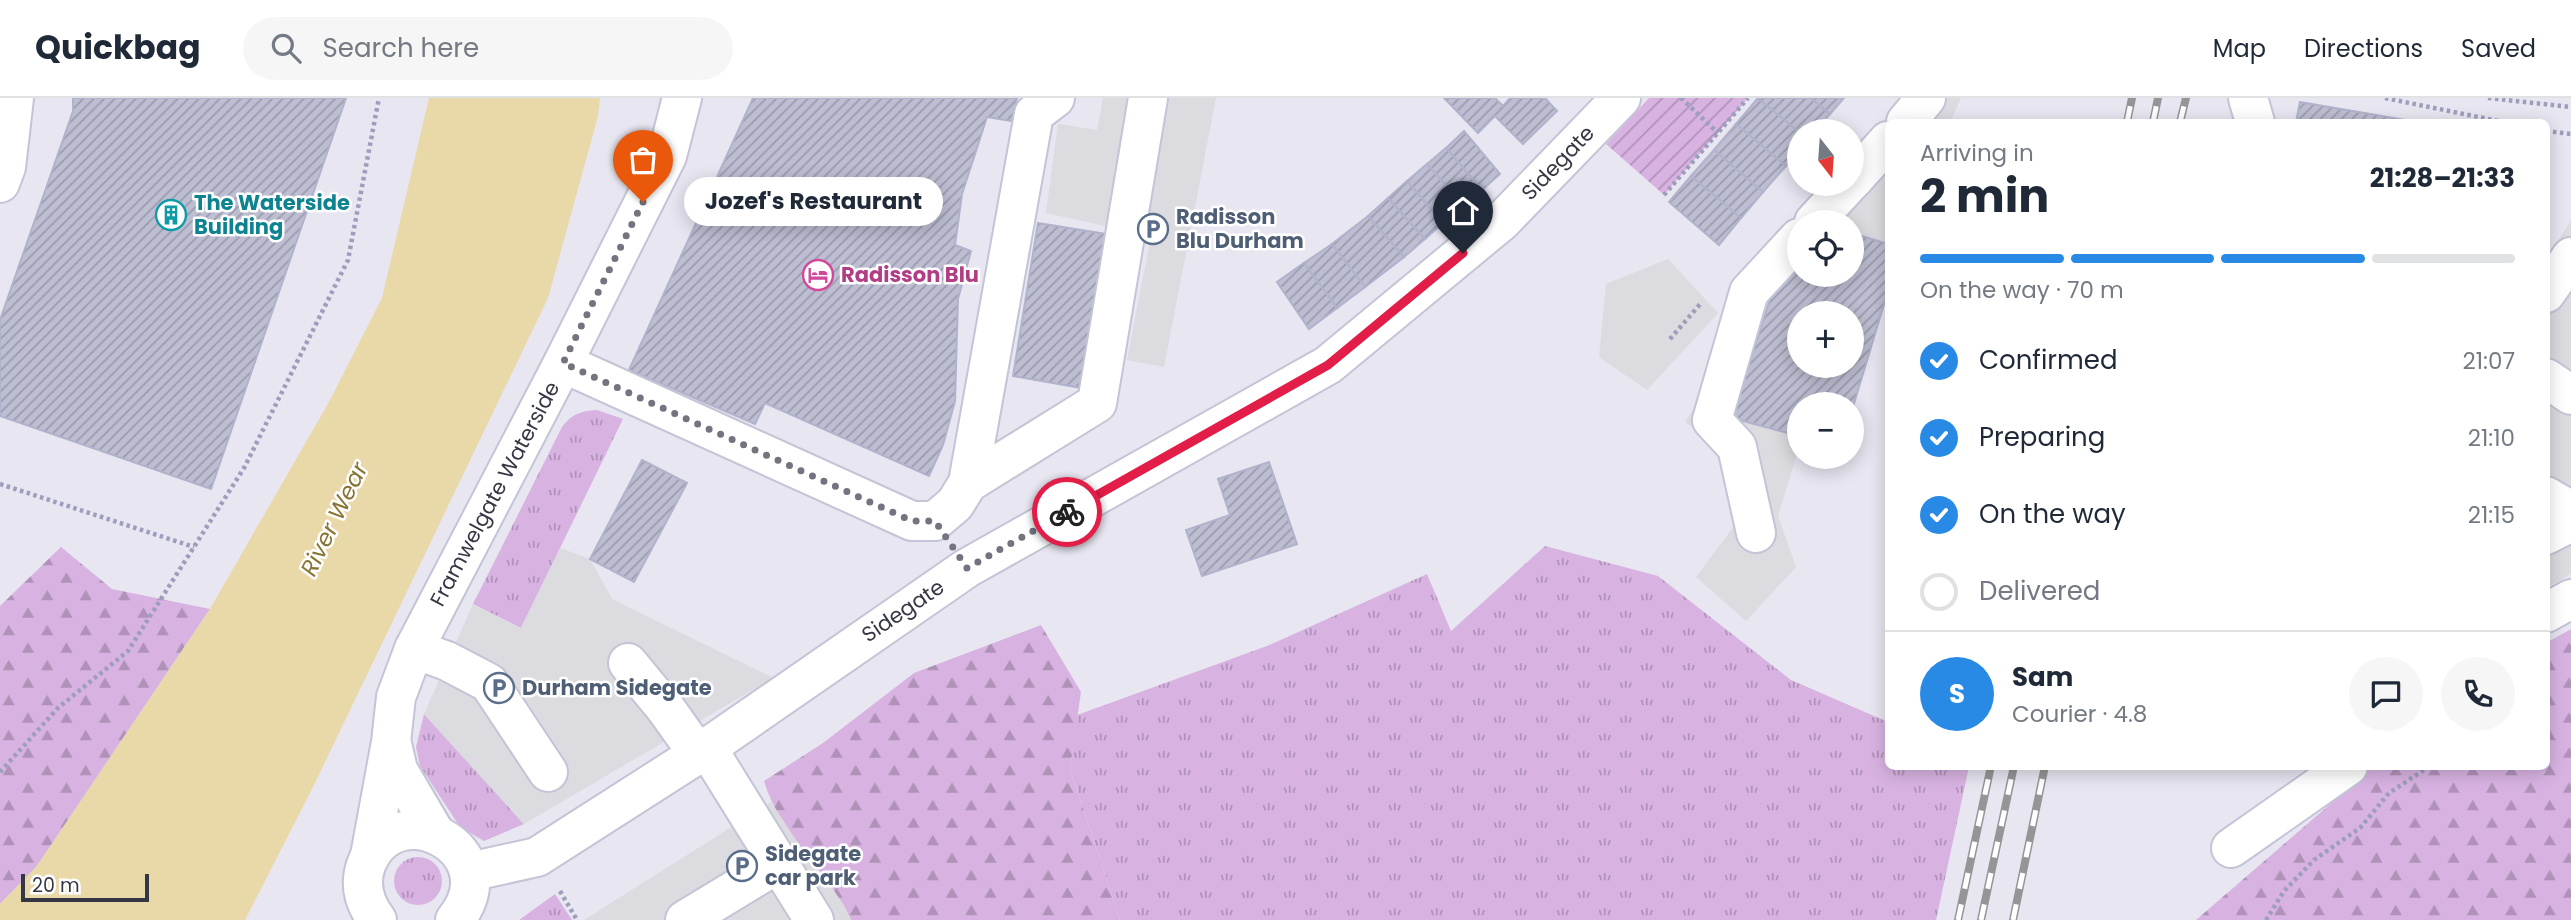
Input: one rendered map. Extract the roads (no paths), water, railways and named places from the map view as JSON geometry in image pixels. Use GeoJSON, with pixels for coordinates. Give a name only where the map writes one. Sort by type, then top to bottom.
{"type":"FeatureCollection","features":[{"type":"Feature","properties":{"kind":"street"},"geometry":{"type":"LineString","coordinates":[[2,172],[14,98]]}},
{"type":"Feature","properties":{"kind":"street","name":"Framwelgate Waterside"},"geometry":{"type":"LineString","coordinates":[[371,916],[363,893],[363,873],[370,856],[391,742],[396,697],[414,649],[667,156],[682,98]]}},
{"type":"Feature","properties":{"kind":"street"},"geometry":{"type":"LineString","coordinates":[[968,483],[1097,403],[1148,98]]}},
{"type":"Feature","properties":{"kind":"street","name":"Sidegate"},"geometry":{"type":"LineString","coordinates":[[469,872],[537,857],[702,751],[967,568],[1328,365],[1502,221],[1620,98]]}},
{"type":"Feature","properties":{"kind":"street"},"geometry":{"type":"LineString","coordinates":[[1908,119],[1926,98]]}},
{"type":"Feature","properties":{"kind":"street"},"geometry":{"type":"LineString","coordinates":[[2248,98],[2254,119]]}},
{"type":"Feature","properties":{"kind":"street"},"geometry":{"type":"LineString","coordinates":[[563,363],[912,521],[935,521],[955,504],[968,483],[1042,103]]}},
{"type":"Feature","properties":{"kind":"street"},"geometry":{"type":"LineString","coordinates":[[1864,168],[1885,144]]}},
{"type":"Feature","properties":{"kind":"street"},"geometry":{"type":"LineString","coordinates":[[1825,210],[1838,196]]}},
{"type":"Feature","properties":{"kind":"street"},"geometry":{"type":"LineString","coordinates":[[1756,533],[1737,447],[1712,420],[1749,292],[1787,251]]}},
{"type":"Feature","properties":{"kind":"street"},"geometry":{"type":"LineString","coordinates":[[2550,381],[2571,395]]}},
{"type":"Feature","properties":{"kind":"street"},"geometry":{"type":"LineString","coordinates":[[2550,498],[2571,511]]}},
{"type":"Feature","properties":{"kind":"street"},"geometry":{"type":"LineString","coordinates":[[935,521],[967,568]]}},
{"type":"Feature","properties":{"kind":"street"},"geometry":{"type":"LineString","coordinates":[[2550,533],[2571,522]]}},
{"type":"Feature","properties":{"kind":"street"},"geometry":{"type":"LineString","coordinates":[[2550,611],[2571,599]]}},
{"type":"Feature","properties":{"kind":"street"},"geometry":{"type":"LineString","coordinates":[[414,649],[489,683],[548,772]]}},
{"type":"Feature","properties":{"kind":"street"},"geometry":{"type":"LineString","coordinates":[[628,663],[702,751],[779,863],[814,920]]}},
{"type":"Feature","properties":{"kind":"street","name":"Framwelgate Waterside"},"geometry":{"type":"LineString","coordinates":[[391,742],[398,770],[435,833]]}},
{"type":"Feature","properties":{"kind":"street"},"geometry":{"type":"LineString","coordinates":[[2231,848],[2342,770]]}},
{"type":"Feature","properties":{"kind":"street"},"geometry":{"type":"LineString","coordinates":[[370,856],[382,842],[398,832],[417,830],[435,833],[451,842],[463,856],[469,872],[470,888],[465,905],[455,920]]}},
{"type":"Feature","properties":{"kind":"street"},"geometry":{"type":"LineString","coordinates":[[685,920],[779,863]]}},
{"type":"Feature","properties":{"kind":"water","name":"River Wear"},"geometry":{"type":"Polygon","coordinates":[[[429,98],[600,98],[598,116],[548,298],[314,785],[245,920],[0,920],[0,904],[37,866],[210,609],[329,402],[382,298],[429,98]]]}},
{"type":"Feature","properties":{"kind":"railway"},"geometry":{"type":"LineString","coordinates":[[2128,119],[2132,98]]}},
{"type":"Feature","properties":{"kind":"railway"},"geometry":{"type":"LineString","coordinates":[[2154,119],[2158,98]]}},
{"type":"Feature","properties":{"kind":"railway"},"geometry":{"type":"LineString","coordinates":[[2181,119],[2186,98]]}},
{"type":"Feature","properties":{"kind":"railway"},"geometry":{"type":"LineString","coordinates":[[1958,920],[1990,770]]}},
{"type":"Feature","properties":{"kind":"railway"},"geometry":{"type":"LineString","coordinates":[[1981,920],[2013,770]]}},
{"type":"Feature","properties":{"kind":"railway"},"geometry":{"type":"LineString","coordinates":[[2013,920],[2044,770]]}},
{"type":"Feature","properties":{"kind":"place","name":"Jozef's Restaurant"},"geometry":{"type":"Point","coordinates":[643,202]}},
{"type":"Feature","properties":{"kind":"place","name":"The Waterside Building"},"geometry":{"type":"Point","coordinates":[171,215]}},
{"type":"Feature","properties":{"kind":"place","name":"Radisson Blu Durham"},"geometry":{"type":"Point","coordinates":[1153,229]}},
{"type":"Feature","properties":{"kind":"place","name":"Radisson Blu"},"geometry":{"type":"Point","coordinates":[818,275]}},
{"type":"Feature","properties":{"kind":"place","name":"Durham Sidegate"},"geometry":{"type":"Point","coordinates":[499,688]}},
{"type":"Feature","properties":{"kind":"place","name":"Sidegate car park"},"geometry":{"type":"Point","coordinates":[742,866]}}]}
